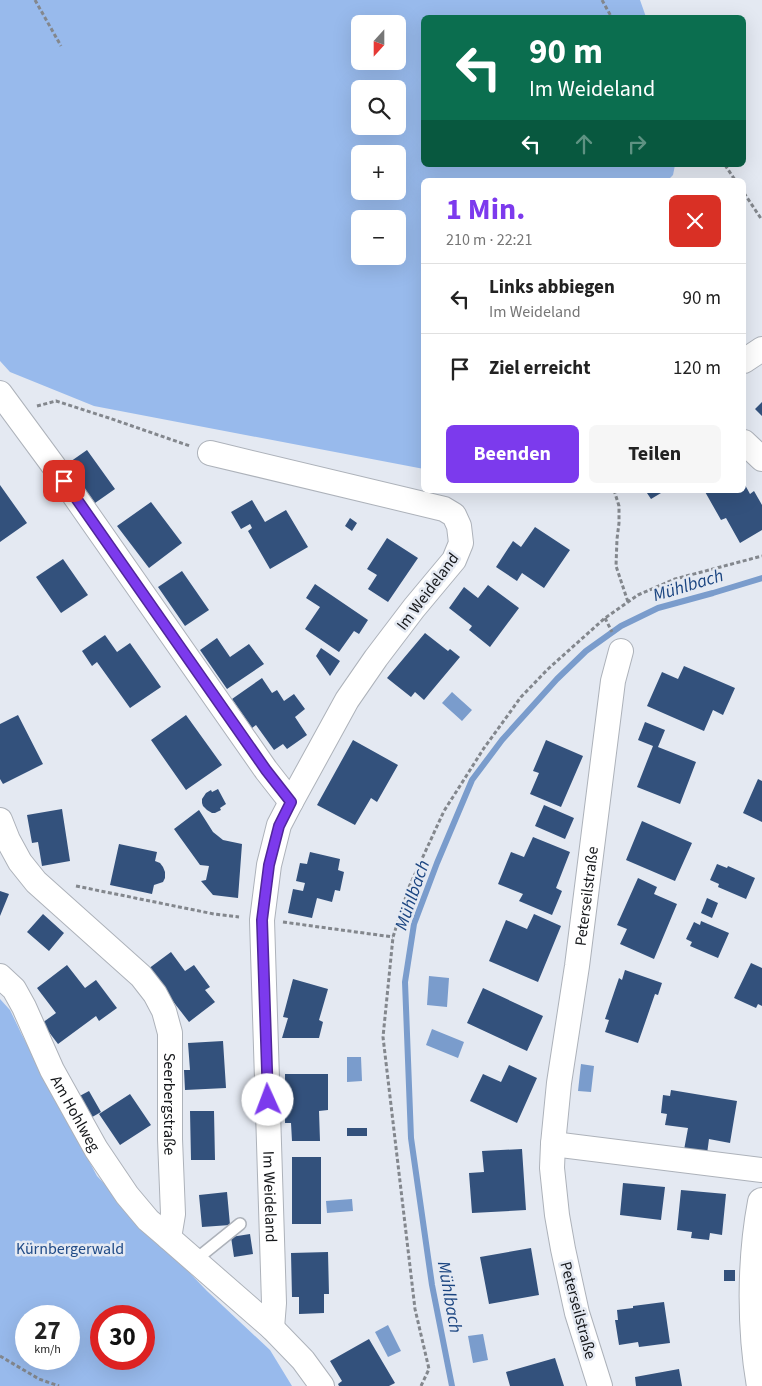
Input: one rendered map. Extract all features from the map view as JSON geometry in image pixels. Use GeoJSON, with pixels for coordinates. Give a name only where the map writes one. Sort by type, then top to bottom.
{"type":"FeatureCollection","features":[{"type":"Feature","properties":{"kind":"street"},"geometry":{"type":"LineString","coordinates":[[746,360],[762,349]]}},
{"type":"Feature","properties":{"kind":"street"},"geometry":{"type":"LineString","coordinates":[[0,393],[59,473],[266,770],[291,802]]}},
{"type":"Feature","properties":{"kind":"street"},"geometry":{"type":"LineString","coordinates":[[746,444],[762,460]]}},
{"type":"Feature","properties":{"kind":"street","name":"Im Weideland"},"geometry":{"type":"LineString","coordinates":[[210,453],[444,509],[454,515],[459,526],[461,543],[454,560],[414,608],[347,700],[279,826],[269,865],[262,920],[274,1303],[272,1328]]}},
{"type":"Feature","properties":{"kind":"street","name":"Peterseilstraße"},"geometry":{"type":"LineString","coordinates":[[600,1386],[577,1313],[563,1249],[552,1168],[552,1144],[613,681],[621,651]]}},
{"type":"Feature","properties":{"kind":"street","name":"Seerbergstraße"},"geometry":{"type":"LineString","coordinates":[[0,820],[20,862],[36,882],[141,976],[155,994],[164,1011],[170,1033],[170,1138],[173,1214],[169,1238]]}},
{"type":"Feature","properties":{"kind":"street","name":"Am Hohlweg"},"geometry":{"type":"LineString","coordinates":[[0,976],[14,989],[24,1007],[52,1070],[96,1149],[127,1195],[148,1220],[169,1238]]}},
{"type":"Feature","properties":{"kind":"street"},"geometry":{"type":"LineString","coordinates":[[552,1144],[762,1170]]}},
{"type":"Feature","properties":{"kind":"street"},"geometry":{"type":"LineString","coordinates":[[761,1381],[754,1308],[759,1219],[762,1202]]}},
{"type":"Feature","properties":{"kind":"street"},"geometry":{"type":"LineString","coordinates":[[169,1238],[272,1328],[303,1360],[322,1386]]}},
{"type":"Feature","properties":{"kind":"lane"},"geometry":{"type":"LineString","coordinates":[[194,1261],[240,1224]]}},
{"type":"Feature","properties":{"kind":"path"},"geometry":{"type":"LineString","coordinates":[[35,0],[61,46]]}},
{"type":"Feature","properties":{"kind":"path"},"geometry":{"type":"LineString","coordinates":[[602,0],[610,15]]}},
{"type":"Feature","properties":{"kind":"path"},"geometry":{"type":"LineString","coordinates":[[725,167],[734,178]]}},
{"type":"Feature","properties":{"kind":"path"},"geometry":{"type":"LineString","coordinates":[[746,196],[762,220]]}},
{"type":"Feature","properties":{"kind":"path"},"geometry":{"type":"LineString","coordinates":[[20,419],[37,405],[56,401],[210,453]]}},
{"type":"Feature","properties":{"kind":"path"},"geometry":{"type":"LineString","coordinates":[[615,493],[619,506],[616,566],[628,602]]}},
{"type":"Feature","properties":{"kind":"path"},"geometry":{"type":"LineString","coordinates":[[421,1386],[429,1369],[415,1309],[382,1037],[393,937],[410,887],[444,811],[484,748],[521,697],[548,669],[606,618],[638,595],[675,579],[762,556]]}},
{"type":"Feature","properties":{"kind":"path"},"geometry":{"type":"LineString","coordinates":[[36,882],[51,881],[214,914],[393,937]]}},
{"type":"Feature","properties":{"kind":"path"},"geometry":{"type":"LineString","coordinates":[[0,1356],[39,1380],[59,1386]]}},
{"type":"Feature","properties":{"kind":"green space"},"geometry":{"type":"Polygon","coordinates":[[[0,0],[640,0],[645,15],[421,15],[421,167],[675,167],[673,175],[670,178],[421,178],[421,468],[94,406],[10,372],[0,361],[0,0]]]}},
{"type":"Feature","properties":{"kind":"green space","name":"Kürnbergerwald"},"geometry":{"type":"Polygon","coordinates":[[[0,999],[10,1010],[97,1176],[207,1291],[270,1350],[292,1386],[0,1386],[0,999]]]}},
{"type":"Feature","properties":{"kind":"shaded area"},"geometry":{"type":"Polygon","coordinates":[[[452,692],[472,710],[462,721],[442,703],[452,692]]]}},
{"type":"Feature","properties":{"kind":"shaded area"},"geometry":{"type":"Polygon","coordinates":[[[429,976],[449,978],[447,1007],[427,1005],[429,976]]]}},
{"type":"Feature","properties":{"kind":"shaded area"},"geometry":{"type":"Polygon","coordinates":[[[432,1029],[464,1042],[458,1058],[426,1045],[432,1029]]]}},
{"type":"Feature","properties":{"kind":"shaded area"},"geometry":{"type":"Polygon","coordinates":[[[347,1057],[361,1057],[362,1081],[347,1082],[347,1057]]]}},
{"type":"Feature","properties":{"kind":"shaded area"},"geometry":{"type":"Polygon","coordinates":[[[581,1064],[594,1066],[591,1092],[578,1091],[581,1064]]]}},
{"type":"Feature","properties":{"kind":"shaded area"},"geometry":{"type":"Polygon","coordinates":[[[352,1199],[353,1211],[327,1213],[326,1201],[352,1199]]]}},
{"type":"Feature","properties":{"kind":"shaded area"},"geometry":{"type":"Polygon","coordinates":[[[388,1325],[401,1351],[388,1357],[375,1332],[388,1325]]]}},
{"type":"Feature","properties":{"kind":"shaded area"},"geometry":{"type":"Polygon","coordinates":[[[483,1334],[488,1360],[473,1363],[468,1336],[483,1334]]]}},
{"type":"Feature","properties":{"kind":"building"},"geometry":{"type":"Polygon","coordinates":[[[762,402],[762,416],[755,409],[762,402]]]}},
{"type":"Feature","properties":{"kind":"building"},"geometry":{"type":"Polygon","coordinates":[[[87,450],[115,489],[95,503],[67,464],[87,450]]]}},
{"type":"Feature","properties":{"kind":"building"},"geometry":{"type":"Polygon","coordinates":[[[0,485],[27,523],[0,542],[0,485]]]}},
{"type":"Feature","properties":{"kind":"building"},"geometry":{"type":"Polygon","coordinates":[[[746,487],[750,494],[754,491],[762,505],[762,530],[740,543],[726,518],[721,520],[706,493],[746,493],[746,487]]]}},
{"type":"Feature","properties":{"kind":"building"},"geometry":{"type":"Polygon","coordinates":[[[647,493],[661,493],[651,499],[647,493]]]}},
{"type":"Feature","properties":{"kind":"building"},"geometry":{"type":"Polygon","coordinates":[[[252,500],[265,522],[286,510],[308,547],[270,569],[248,531],[252,528],[250,524],[241,529],[231,512],[252,500]]]}},
{"type":"Feature","properties":{"kind":"building"},"geometry":{"type":"Polygon","coordinates":[[[151,502],[182,543],[149,568],[117,526],[151,502]]]}},
{"type":"Feature","properties":{"kind":"building"},"geometry":{"type":"Polygon","coordinates":[[[350,518],[357,523],[352,531],[345,526],[350,518]]]}},
{"type":"Feature","properties":{"kind":"building"},"geometry":{"type":"Polygon","coordinates":[[[535,527],[570,550],[544,588],[522,573],[517,581],[496,567],[513,541],[521,547],[535,527]]]}},
{"type":"Feature","properties":{"kind":"building"},"geometry":{"type":"Polygon","coordinates":[[[387,538],[418,558],[388,602],[368,589],[377,575],[367,569],[387,538]]]}},
{"type":"Feature","properties":{"kind":"building"},"geometry":{"type":"Polygon","coordinates":[[[63,559],[88,595],[61,613],[36,577],[63,559]]]}},
{"type":"Feature","properties":{"kind":"building"},"geometry":{"type":"Polygon","coordinates":[[[182,571],[209,610],[185,626],[158,587],[182,571]]]}},
{"type":"Feature","properties":{"kind":"building"},"geometry":{"type":"Polygon","coordinates":[[[315,584],[368,620],[359,634],[354,631],[339,652],[305,629],[320,607],[306,598],[315,584]]]}},
{"type":"Feature","properties":{"kind":"building"},"geometry":{"type":"Polygon","coordinates":[[[488,585],[519,608],[490,647],[469,630],[472,626],[449,608],[464,587],[478,598],[488,585]]]}},
{"type":"Feature","properties":{"kind":"building"},"geometry":{"type":"Polygon","coordinates":[[[425,633],[448,651],[450,649],[460,657],[424,700],[415,692],[411,697],[387,678],[425,633]]]}},
{"type":"Feature","properties":{"kind":"building"},"geometry":{"type":"Polygon","coordinates":[[[105,635],[117,652],[130,643],[161,687],[130,708],[97,662],[92,666],[82,651],[105,635]]]}},
{"type":"Feature","properties":{"kind":"building"},"geometry":{"type":"Polygon","coordinates":[[[217,638],[230,657],[249,644],[264,664],[227,689],[200,650],[217,638]]]}},
{"type":"Feature","properties":{"kind":"building"},"geometry":{"type":"Polygon","coordinates":[[[321,648],[340,661],[330,676],[316,656],[321,648]]]}},
{"type":"Feature","properties":{"kind":"building"},"geometry":{"type":"Polygon","coordinates":[[[684,666],[735,688],[723,715],[713,710],[704,731],[647,706],[662,672],[678,679],[684,666]]]}},
{"type":"Feature","properties":{"kind":"building"},"geometry":{"type":"Polygon","coordinates":[[[262,678],[272,693],[277,690],[284,701],[294,694],[305,709],[295,717],[307,735],[287,749],[283,744],[274,750],[256,725],[252,728],[232,699],[262,678]]]}},
{"type":"Feature","properties":{"kind":"building"},"geometry":{"type":"Polygon","coordinates":[[[18,715],[43,764],[3,784],[0,779],[0,724],[18,715]]]}},
{"type":"Feature","properties":{"kind":"building"},"geometry":{"type":"Polygon","coordinates":[[[186,715],[222,765],[186,790],[151,740],[186,715]]]}},
{"type":"Feature","properties":{"kind":"building"},"geometry":{"type":"Polygon","coordinates":[[[645,722],[665,730],[658,747],[696,762],[680,804],[637,787],[653,746],[638,740],[645,722]]]}},
{"type":"Feature","properties":{"kind":"building"},"geometry":{"type":"Polygon","coordinates":[[[353,740],[398,765],[377,802],[371,798],[355,825],[317,805],[353,740]]]}},
{"type":"Feature","properties":{"kind":"building"},"geometry":{"type":"Polygon","coordinates":[[[546,740],[583,756],[561,807],[530,794],[539,773],[533,771],[546,740]]]}},
{"type":"Feature","properties":{"kind":"building"},"geometry":{"type":"Polygon","coordinates":[[[758,779],[762,781],[762,822],[743,813],[758,779]]]}},
{"type":"Feature","properties":{"kind":"building"},"geometry":{"type":"Polygon","coordinates":[[[218,789],[226,804],[220,808],[221,810],[212,813],[203,806],[202,799],[206,793],[218,789]]]}},
{"type":"Feature","properties":{"kind":"building"},"geometry":{"type":"Polygon","coordinates":[[[544,805],[574,818],[565,839],[535,826],[544,805]]]}},
{"type":"Feature","properties":{"kind":"building"},"geometry":{"type":"Polygon","coordinates":[[[62,809],[70,861],[42,866],[38,842],[32,843],[27,815],[62,809]]]}},
{"type":"Feature","properties":{"kind":"building"},"geometry":{"type":"Polygon","coordinates":[[[199,810],[213,832],[223,840],[242,844],[238,898],[213,895],[201,881],[206,880],[209,866],[200,865],[174,829],[199,810]]]}},
{"type":"Feature","properties":{"kind":"building"},"geometry":{"type":"Polygon","coordinates":[[[642,821],[692,843],[675,881],[626,860],[642,821]]]}},
{"type":"Feature","properties":{"kind":"building"},"geometry":{"type":"Polygon","coordinates":[[[533,837],[570,852],[556,888],[562,891],[552,915],[519,901],[523,894],[498,884],[511,852],[524,857],[533,837]]]}},
{"type":"Feature","properties":{"kind":"building"},"geometry":{"type":"Polygon","coordinates":[[[119,844],[157,852],[155,861],[163,867],[165,878],[163,882],[154,885],[152,894],[110,885],[119,844]]]}},
{"type":"Feature","properties":{"kind":"building"},"geometry":{"type":"Polygon","coordinates":[[[310,852],[340,859],[338,870],[344,872],[340,891],[335,890],[332,902],[317,898],[312,918],[288,913],[293,889],[303,891],[305,883],[296,881],[300,863],[307,864],[310,852]]]}},
{"type":"Feature","properties":{"kind":"building"},"geometry":{"type":"Polygon","coordinates":[[[717,864],[727,868],[728,866],[755,878],[746,899],[718,887],[719,884],[710,880],[717,864]]]}},
{"type":"Feature","properties":{"kind":"building"},"geometry":{"type":"Polygon","coordinates":[[[638,878],[657,887],[654,894],[677,904],[654,959],[620,944],[627,929],[617,925],[638,878]]]}},
{"type":"Feature","properties":{"kind":"building"},"geometry":{"type":"Polygon","coordinates":[[[0,891],[9,894],[0,916],[0,891]]]}},
{"type":"Feature","properties":{"kind":"building"},"geometry":{"type":"Polygon","coordinates":[[[707,898],[718,903],[712,918],[701,913],[707,898]]]}},
{"type":"Feature","properties":{"kind":"building"},"geometry":{"type":"Polygon","coordinates":[[[43,914],[64,933],[49,951],[27,932],[43,914]]]}},
{"type":"Feature","properties":{"kind":"building"},"geometry":{"type":"Polygon","coordinates":[[[534,914],[561,926],[538,982],[489,961],[506,920],[527,929],[534,914]]]}},
{"type":"Feature","properties":{"kind":"building"},"geometry":{"type":"Polygon","coordinates":[[[701,921],[729,933],[718,958],[690,946],[692,942],[686,939],[694,922],[700,925],[701,921]]]}},
{"type":"Feature","properties":{"kind":"building"},"geometry":{"type":"Polygon","coordinates":[[[171,952],[185,971],[194,965],[210,987],[205,990],[215,1002],[189,1022],[148,969],[171,952]]]}},
{"type":"Feature","properties":{"kind":"building"},"geometry":{"type":"Polygon","coordinates":[[[751,963],[762,968],[762,1006],[758,1004],[756,1008],[734,998],[751,963]]]}},
{"type":"Feature","properties":{"kind":"building"},"geometry":{"type":"Polygon","coordinates":[[[67,965],[85,988],[96,980],[117,1008],[99,1021],[96,1016],[58,1044],[42,1023],[56,1013],[37,988],[67,965]]]}},
{"type":"Feature","properties":{"kind":"building"},"geometry":{"type":"Polygon","coordinates":[[[625,970],[662,983],[658,995],[655,994],[638,1043],[605,1032],[609,1020],[605,1019],[619,978],[622,980],[625,970]]]}},
{"type":"Feature","properties":{"kind":"building"},"geometry":{"type":"Polygon","coordinates":[[[293,979],[328,989],[319,1020],[323,1022],[319,1038],[282,1038],[288,1018],[283,1017],[293,979]]]}},
{"type":"Feature","properties":{"kind":"building"},"geometry":{"type":"Polygon","coordinates":[[[483,988],[543,1016],[527,1051],[467,1023],[483,988]]]}},
{"type":"Feature","properties":{"kind":"building"},"geometry":{"type":"Polygon","coordinates":[[[223,1041],[226,1088],[185,1090],[184,1070],[190,1070],[188,1043],[223,1041]]]}},
{"type":"Feature","properties":{"kind":"building"},"geometry":{"type":"Polygon","coordinates":[[[509,1065],[537,1078],[517,1123],[470,1101],[483,1074],[501,1082],[509,1065]]]}},
{"type":"Feature","properties":{"kind":"building"},"geometry":{"type":"Polygon","coordinates":[[[285,1074],[328,1074],[328,1110],[319,1111],[320,1141],[292,1141],[291,1123],[285,1123],[285,1074]]]}},
{"type":"Feature","properties":{"kind":"building"},"geometry":{"type":"Polygon","coordinates":[[[671,1090],[737,1101],[730,1143],[709,1139],[707,1154],[684,1150],[688,1128],[665,1125],[667,1114],[661,1113],[663,1095],[670,1096],[671,1090]]]}},
{"type":"Feature","properties":{"kind":"building"},"geometry":{"type":"Polygon","coordinates":[[[89,1091],[101,1112],[87,1120],[74,1099],[89,1091]]]}},
{"type":"Feature","properties":{"kind":"building"},"geometry":{"type":"Polygon","coordinates":[[[130,1094],[151,1125],[120,1145],[99,1114],[130,1094]]]}},
{"type":"Feature","properties":{"kind":"building"},"geometry":{"type":"Polygon","coordinates":[[[190,1111],[214,1111],[215,1160],[191,1160],[190,1111]]]}},
{"type":"Feature","properties":{"kind":"building"},"geometry":{"type":"Polygon","coordinates":[[[347,1128],[367,1128],[367,1136],[347,1136],[347,1128]]]}},
{"type":"Feature","properties":{"kind":"building"},"geometry":{"type":"Polygon","coordinates":[[[522,1149],[526,1210],[472,1213],[469,1173],[484,1172],[482,1151],[522,1149]]]}},
{"type":"Feature","properties":{"kind":"building"},"geometry":{"type":"Polygon","coordinates":[[[292,1157],[321,1157],[321,1224],[292,1224],[292,1157]]]}},
{"type":"Feature","properties":{"kind":"building"},"geometry":{"type":"Polygon","coordinates":[[[623,1183],[665,1187],[661,1220],[620,1215],[623,1183]]]}},
{"type":"Feature","properties":{"kind":"building"},"geometry":{"type":"Polygon","coordinates":[[[681,1190],[726,1194],[722,1235],[710,1233],[709,1240],[691,1238],[692,1232],[677,1230],[681,1190]]]}},
{"type":"Feature","properties":{"kind":"building"},"geometry":{"type":"Polygon","coordinates":[[[227,1192],[230,1225],[202,1227],[199,1195],[227,1192]]]}},
{"type":"Feature","properties":{"kind":"building"},"geometry":{"type":"Polygon","coordinates":[[[250,1234],[253,1254],[234,1257],[231,1237],[250,1234]]]}},
{"type":"Feature","properties":{"kind":"building"},"geometry":{"type":"Polygon","coordinates":[[[531,1248],[539,1295],[489,1304],[480,1257],[531,1248]]]}},
{"type":"Feature","properties":{"kind":"building"},"geometry":{"type":"Polygon","coordinates":[[[328,1252],[329,1294],[324,1294],[324,1313],[299,1314],[299,1297],[292,1297],[291,1253],[328,1252]]]}},
{"type":"Feature","properties":{"kind":"building"},"geometry":{"type":"Polygon","coordinates":[[[724,1270],[735,1270],[735,1281],[724,1281],[724,1270]]]}},
{"type":"Feature","properties":{"kind":"building"},"geometry":{"type":"Polygon","coordinates":[[[664,1302],[670,1343],[639,1347],[638,1342],[619,1345],[615,1320],[618,1320],[617,1310],[664,1302]]]}},
{"type":"Feature","properties":{"kind":"building"},"geometry":{"type":"Polygon","coordinates":[[[369,1339],[395,1383],[389,1386],[339,1386],[338,1384],[342,1381],[330,1361],[369,1339]]]}},
{"type":"Feature","properties":{"kind":"building"},"geometry":{"type":"Polygon","coordinates":[[[555,1358],[564,1386],[510,1386],[506,1372],[555,1358]]]}},
{"type":"Feature","properties":{"kind":"building"},"geometry":{"type":"Polygon","coordinates":[[[679,1369],[682,1386],[636,1386],[635,1377],[679,1369]]]}},
{"type":"Feature","properties":{"kind":"waterway","name":"Mühlbach"},"geometry":{"type":"LineString","coordinates":[[452,1386],[432,1285],[411,1138],[405,982],[414,924],[437,863],[472,780],[502,740],[557,679],[586,651],[621,626],[658,608],[762,578]]}},
{"type":"Feature","properties":{"kind":"route"},"geometry":{"type":"LineString","coordinates":[[64,481],[266,770],[291,802],[279,826],[269,865],[262,920],[268,1100]]}}]}
